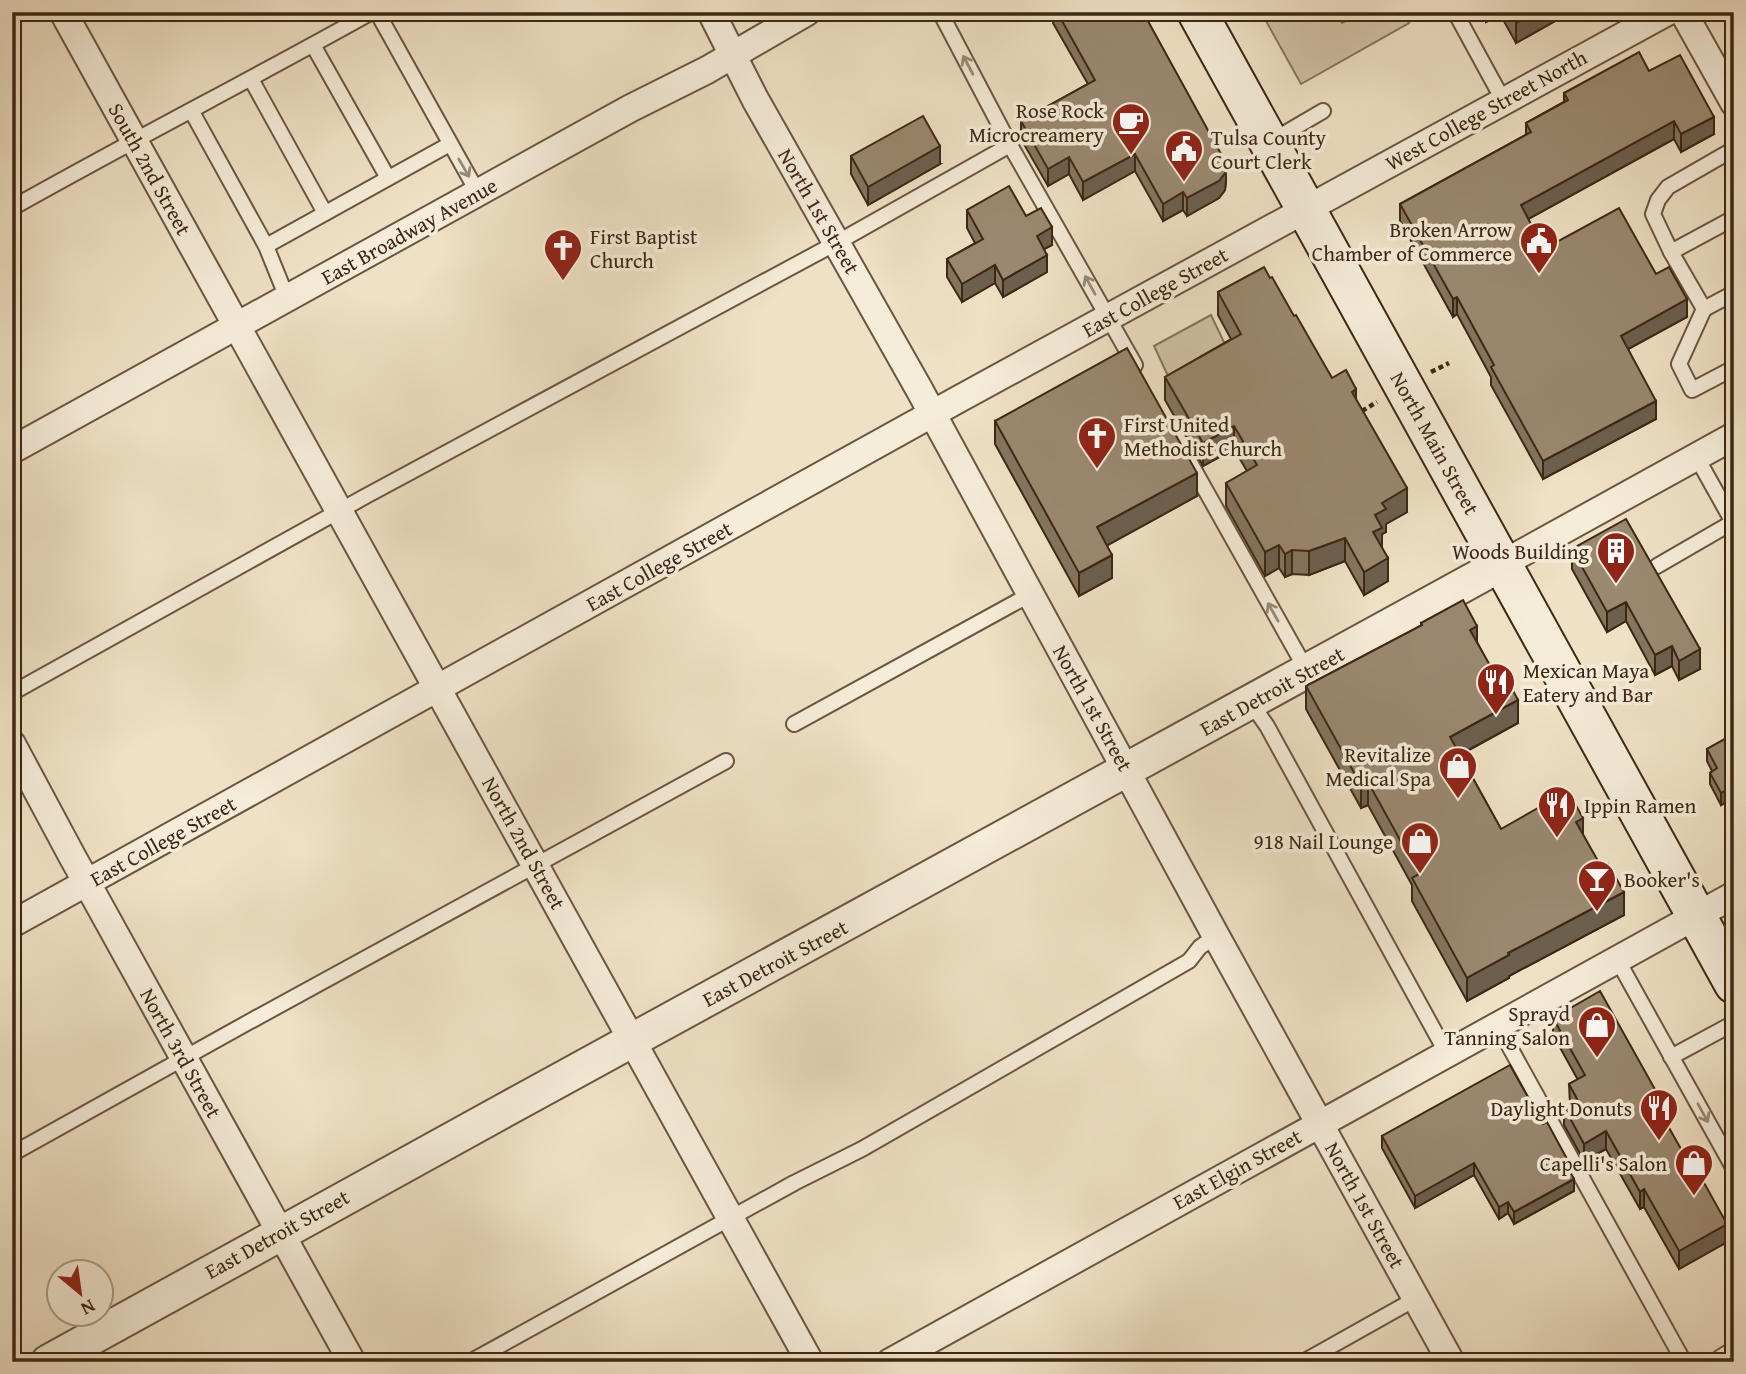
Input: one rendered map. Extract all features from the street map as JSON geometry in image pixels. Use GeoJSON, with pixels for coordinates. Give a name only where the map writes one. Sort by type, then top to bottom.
{"type":"FeatureCollection","features":[{"type":"Feature","properties":{"kind":"main road","name":"North Main Street"},"geometry":{"type":"LineString","coordinates":[[1197,12],[1734,984]]}},
{"type":"Feature","properties":{"kind":"street","name":"South 2nd Street"},"geometry":{"type":"LineString","coordinates":[[63,12],[237,326]]}},
{"type":"Feature","properties":{"kind":"street","name":"North 1st Street"},"geometry":{"type":"LineString","coordinates":[[711,12],[755,99],[933,414],[1451,1362]]}},
{"type":"Feature","properties":{"kind":"street","name":"East Broadway Avenue"},"geometry":{"type":"LineString","coordinates":[[12,450],[807,12]]}},
{"type":"Feature","properties":{"kind":"street","name":"West College Street North"},"geometry":{"type":"LineString","coordinates":[[1306,209],[1667,12]]}},
{"type":"Feature","properties":{"kind":"street"},"geometry":{"type":"LineString","coordinates":[[1684,12],[1734,103]]}},
{"type":"Feature","properties":{"kind":"street","name":"East College Street"},"geometry":{"type":"LineString","coordinates":[[12,924],[1306,209]]}},
{"type":"Feature","properties":{"kind":"street","name":"North 2nd Street"},"geometry":{"type":"LineString","coordinates":[[237,326],[810,1362]]}},
{"type":"Feature","properties":{"kind":"street"},"geometry":{"type":"LineString","coordinates":[[1502,564],[1734,436]]}},
{"type":"Feature","properties":{"kind":"street","name":"East Detroit Street"},"geometry":{"type":"LineString","coordinates":[[48,1362],[280,1232],[1128,772],[1502,564]]}},
{"type":"Feature","properties":{"kind":"street","name":"North 3rd Street"},"geometry":{"type":"LineString","coordinates":[[12,744],[352,1362]]}},
{"type":"Feature","properties":{"kind":"street","name":"East Elgin Street"},"geometry":{"type":"LineString","coordinates":[[890,1362],[1734,895]]}},
{"type":"Feature","properties":{"kind":"street"},"geometry":{"type":"LineString","coordinates":[[1724,1362],[1734,1356]]}},
{"type":"Feature","properties":{"kind":"lane"},"geometry":{"type":"LineString","coordinates":[[12,208],[134,139],[192,112],[372,12]]}},
{"type":"Feature","properties":{"kind":"lane"},"geometry":{"type":"LineString","coordinates":[[377,12],[478,193]]}},
{"type":"Feature","properties":{"kind":"lane"},"geometry":{"type":"LineString","coordinates":[[940,12],[1010,145],[1145,383]]}},
{"type":"Feature","properties":{"kind":"lane"},"geometry":{"type":"LineString","coordinates":[[1455,12],[1503,100]]}},
{"type":"Feature","properties":{"kind":"lane"},"geometry":{"type":"LineString","coordinates":[[313,45],[388,178]]}},
{"type":"Feature","properties":{"kind":"lane"},"geometry":{"type":"LineString","coordinates":[[251,79],[325,213]]}},
{"type":"Feature","properties":{"kind":"lane"},"geometry":{"type":"LineString","coordinates":[[1268,142],[1323,111]]}},
{"type":"Feature","properties":{"kind":"lane"},"geometry":{"type":"LineString","coordinates":[[192,112],[266,246],[287,298]]}},
{"type":"Feature","properties":{"kind":"lane"},"geometry":{"type":"LineString","coordinates":[[266,246],[450,144]]}},
{"type":"Feature","properties":{"kind":"lane"},"geometry":{"type":"LineString","coordinates":[[12,693],[338,511],[838,242],[1010,145]]}},
{"type":"Feature","properties":{"kind":"lane"},"geometry":{"type":"LineString","coordinates":[[1704,309],[1671,252],[1653,214],[1658,200],[1668,187],[1734,149]]}},
{"type":"Feature","properties":{"kind":"lane"},"geometry":{"type":"LineString","coordinates":[[1671,252],[1734,218]]}},
{"type":"Feature","properties":{"kind":"lane"},"geometry":{"type":"LineString","coordinates":[[1734,293],[1704,309],[1679,364],[1692,390],[1734,368]]}},
{"type":"Feature","properties":{"kind":"lane"},"geometry":{"type":"LineString","coordinates":[[1178,442],[1307,671]]}},
{"type":"Feature","properties":{"kind":"lane"},"geometry":{"type":"LineString","coordinates":[[1657,566],[1733,523],[1696,456]]}},
{"type":"Feature","properties":{"kind":"lane"},"geometry":{"type":"LineString","coordinates":[[794,724],[1031,594]]}},
{"type":"Feature","properties":{"kind":"lane"},"geometry":{"type":"LineString","coordinates":[[1251,703],[1267,726],[1447,1054]]}},
{"type":"Feature","properties":{"kind":"lane"},"geometry":{"type":"LineString","coordinates":[[12,1154],[726,761]]}},
{"type":"Feature","properties":{"kind":"lane"},"geometry":{"type":"LineString","coordinates":[[470,1362],[794,1183],[862,1149],[1189,961],[1200,947],[1216,936]]}},
{"type":"Feature","properties":{"kind":"lane"},"geometry":{"type":"LineString","coordinates":[[1617,959],[1734,1169]]}},
{"type":"Feature","properties":{"kind":"lane"},"geometry":{"type":"LineString","coordinates":[[1671,1057],[1734,1023]]}},
{"type":"Feature","properties":{"kind":"lane"},"geometry":{"type":"LineString","coordinates":[[1498,1026],[1684,1362]]}},
{"type":"Feature","properties":{"kind":"lane"},"geometry":{"type":"LineString","coordinates":[[1303,1362],[1417,1298]]}},
{"type":"Feature","properties":{"kind":"path"},"geometry":{"type":"LineString","coordinates":[[1424,377],[1449,363]]}},
{"type":"Feature","properties":{"kind":"path"},"geometry":{"type":"LineString","coordinates":[[1362,411],[1384,398]]}},
{"type":"Feature","properties":{"kind":"shaded area"},"geometry":{"type":"Polygon","coordinates":[[[1261,12],[1336,12],[1342,23],[1362,12],[1403,12],[1409,23],[1301,84],[1261,12]]]}},
{"type":"Feature","properties":{"kind":"shaded area"},"geometry":{"type":"Polygon","coordinates":[[[1211,315],[1233,361],[1176,393],[1154,346],[1211,315]]]}},
{"type":"Feature","properties":{"kind":"building"},"geometry":{"type":"Polygon","coordinates":[[[1057,12],[1143,12],[1226,163],[1225,173],[1219,181],[1187,198],[1183,192],[1163,204],[1135,154],[1083,182],[1069,157],[1048,169],[1021,121],[1095,80],[1057,12]]]}},
{"type":"Feature","properties":{"kind":"building"},"geometry":{"type":"Polygon","coordinates":[[[1511,12],[1535,12],[1516,23],[1511,12]]]}},
{"type":"Feature","properties":{"kind":"building","name":"Broken Arrow Chamber of Commerce"},"geometry":{"type":"Polygon","coordinates":[[[1639,52],[1649,71],[1680,55],[1714,117],[1681,134],[1674,121],[1521,205],[1544,249],[1619,208],[1656,274],[1669,267],[1687,299],[1621,336],[1656,401],[1543,461],[1491,367],[1494,365],[1457,297],[1453,299],[1400,204],[1531,132],[1526,123],[1568,100],[1564,93],[1639,52]]]}},
{"type":"Feature","properties":{"kind":"building"},"geometry":{"type":"Polygon","coordinates":[[[923,116],[940,146],[868,187],[851,156],[923,116]]]}},
{"type":"Feature","properties":{"kind":"building"},"geometry":{"type":"Polygon","coordinates":[[[1009,186],[1026,216],[1041,208],[1052,227],[1037,236],[1047,255],[1003,280],[995,265],[962,284],[947,259],[983,239],[967,210],[1009,186]]]}},
{"type":"Feature","properties":{"kind":"building"},"geometry":{"type":"Polygon","coordinates":[[[1264,267],[1294,316],[1296,315],[1332,378],[1346,370],[1356,389],[1352,392],[1407,488],[1382,503],[1386,509],[1375,515],[1382,528],[1373,532],[1388,558],[1364,572],[1345,538],[1309,551],[1292,550],[1285,554],[1279,545],[1265,552],[1226,483],[1257,465],[1234,426],[1203,443],[1165,377],[1241,334],[1218,292],[1264,267]]]}},
{"type":"Feature","properties":{"kind":"building","name":"First United Methodist Church"},"geometry":{"type":"Polygon","coordinates":[[[1127,348],[1197,473],[1097,527],[1112,555],[1079,573],[995,421],[1127,348]]]}},
{"type":"Feature","properties":{"kind":"building"},"geometry":{"type":"Polygon","coordinates":[[[1626,519],[1700,649],[1679,661],[1672,646],[1655,655],[1626,602],[1607,612],[1572,549],[1626,519]]]}},
{"type":"Feature","properties":{"kind":"building"},"geometry":{"type":"Polygon","coordinates":[[[1463,600],[1477,626],[1470,630],[1496,676],[1503,672],[1518,700],[1450,737],[1501,829],[1568,791],[1583,818],[1576,822],[1602,868],[1608,864],[1624,892],[1508,953],[1509,955],[1467,978],[1412,878],[1419,874],[1368,782],[1361,785],[1306,686],[1422,625],[1421,623],[1463,600]]]}},
{"type":"Feature","properties":{"kind":"building"},"geometry":{"type":"Polygon","coordinates":[[[1734,734],[1734,799],[1728,789],[1721,793],[1710,773],[1717,768],[1707,749],[1734,734]]]}},
{"type":"Feature","properties":{"kind":"building"},"geometry":{"type":"Polygon","coordinates":[[[1600,991],[1666,1109],[1660,1112],[1685,1156],[1688,1154],[1727,1224],[1679,1251],[1644,1189],[1640,1192],[1606,1131],[1584,1144],[1564,1107],[1577,1099],[1569,1084],[1585,1075],[1553,1018],[1600,991]]]}},
{"type":"Feature","properties":{"kind":"building"},"geometry":{"type":"Polygon","coordinates":[[[1510,1065],[1543,1124],[1547,1122],[1567,1159],[1564,1161],[1574,1179],[1514,1212],[1508,1202],[1499,1207],[1474,1163],[1415,1196],[1382,1136],[1510,1065]]]}},
{"type":"Feature","properties":{"kind":"place","name":"Rose Rock Microcreamery"},"geometry":{"type":"Point","coordinates":[1131,156]}},
{"type":"Feature","properties":{"kind":"place","name":"Tulsa County Court Clerk"},"geometry":{"type":"Point","coordinates":[1184,183]}},
{"type":"Feature","properties":{"kind":"place","name":"Broken Arrow Chamber of Commerce"},"geometry":{"type":"Point","coordinates":[1539,275]}},
{"type":"Feature","properties":{"kind":"place","name":"First Baptist Church"},"geometry":{"type":"Point","coordinates":[563,282]}},
{"type":"Feature","properties":{"kind":"place","name":"First United Methodist Church"},"geometry":{"type":"Point","coordinates":[1097,470]}},
{"type":"Feature","properties":{"kind":"place","name":"Woods Building"},"geometry":{"type":"Point","coordinates":[1616,585]}},
{"type":"Feature","properties":{"kind":"place","name":"Mexican Maya Eatery and Bar"},"geometry":{"type":"Point","coordinates":[1496,716]}},
{"type":"Feature","properties":{"kind":"place","name":"Revitalize Medical Spa"},"geometry":{"type":"Point","coordinates":[1458,800]}},
{"type":"Feature","properties":{"kind":"place","name":"Ippin Ramen"},"geometry":{"type":"Point","coordinates":[1557,839]}},
{"type":"Feature","properties":{"kind":"place","name":"918 Nail Lounge"},"geometry":{"type":"Point","coordinates":[1420,875]}},
{"type":"Feature","properties":{"kind":"place","name":"Booker's"},"geometry":{"type":"Point","coordinates":[1597,913]}},
{"type":"Feature","properties":{"kind":"place","name":"Sprayd Tanning Salon"},"geometry":{"type":"Point","coordinates":[1597,1059]}},
{"type":"Feature","properties":{"kind":"place","name":"Daylight Donuts"},"geometry":{"type":"Point","coordinates":[1659,1142]}},
{"type":"Feature","properties":{"kind":"place","name":"Capelli's Salon"},"geometry":{"type":"Point","coordinates":[1694,1197]}}]}
